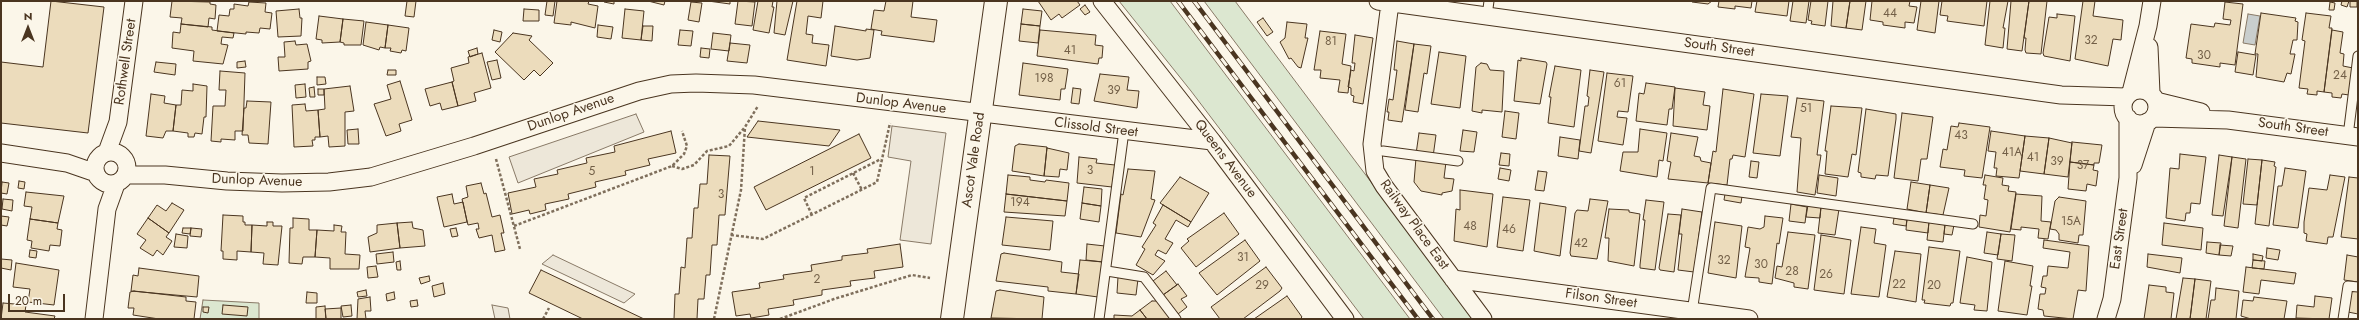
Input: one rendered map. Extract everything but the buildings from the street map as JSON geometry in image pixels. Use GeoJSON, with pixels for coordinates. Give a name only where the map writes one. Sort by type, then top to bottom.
{"type":"FeatureCollection","features":[{"type":"Feature","properties":{"kind":"main road","name":"Ascot Vale Road"},"geometry":{"type":"LineString","coordinates":[[952,319],[996,1]]}},
{"type":"Feature","properties":{"kind":"street","name":"Rothwell Street"},"geometry":{"type":"LineString","coordinates":[[94,319],[134,1]]}},
{"type":"Feature","properties":{"kind":"street","name":"Queens Avenue"},"geometry":{"type":"LineString","coordinates":[[1102,1],[1212,141],[1345,319]]}},
{"type":"Feature","properties":{"kind":"street","name":"East Street"},"geometry":{"type":"LineString","coordinates":[[2106,319],[2112,299],[2128,178],[2127,105],[2148,26],[2152,1]]}},
{"type":"Feature","properties":{"kind":"street","name":"South Street"},"geometry":{"type":"LineString","coordinates":[[1384,2],[1488,9],[2127,105]]}},
{"type":"Feature","properties":{"kind":"street","name":"Railway Place East"},"geometry":{"type":"LineString","coordinates":[[1384,2],[1372,144],[1375,171],[1384,186],[1483,319]]}},
{"type":"Feature","properties":{"kind":"street","name":"East Street"},"geometry":{"type":"LineString","coordinates":[[2148,26],[2153,97]]}},
{"type":"Feature","properties":{"kind":"street","name":"Dunlop Avenue"},"geometry":{"type":"LineString","coordinates":[[1,153],[67,163],[227,181],[282,183],[329,182],[371,177],[474,146],[646,88],[671,84],[728,83],[980,114]]}},
{"type":"Feature","properties":{"kind":"street"},"geometry":{"type":"LineString","coordinates":[[2141,90],[2153,97],[2157,110],[2150,120],[2137,123],[2127,105],[2141,90]]}},
{"type":"Feature","properties":{"kind":"street","name":"South Street"},"geometry":{"type":"LineString","coordinates":[[2153,97],[2228,120]]}},
{"type":"Feature","properties":{"kind":"street","name":"Clissold Street"},"geometry":{"type":"LineString","coordinates":[[980,114],[1212,141]]}},
{"type":"Feature","properties":{"kind":"street","name":"East Street"},"geometry":{"type":"LineString","coordinates":[[2128,178],[2150,120]]}},
{"type":"Feature","properties":{"kind":"street","name":"South Street"},"geometry":{"type":"LineString","coordinates":[[2150,120],[2228,120],[2353,137]]}},
{"type":"Feature","properties":{"kind":"street","name":"Filson Street"},"geometry":{"type":"LineString","coordinates":[[1453,279],[1749,319]]}},
{"type":"Feature","properties":{"kind":"street","name":"East Street"},"geometry":{"type":"LineString","coordinates":[[2112,299],[2113,319]]}},
{"type":"Feature","properties":{"kind":"lane"},"geometry":{"type":"LineString","coordinates":[[2353,137],[2358,56]]}},
{"type":"Feature","properties":{"kind":"lane"},"geometry":{"type":"LineString","coordinates":[[1099,319],[1107,271],[1124,131]]}},
{"type":"Feature","properties":{"kind":"lane"},"geometry":{"type":"LineString","coordinates":[[1383,151],[1458,161]]}},
{"type":"Feature","properties":{"kind":"lane"},"geometry":{"type":"LineString","coordinates":[[1692,312],[1711,188],[1973,224]]}},
{"type":"Feature","properties":{"kind":"lane"},"geometry":{"type":"LineString","coordinates":[[1107,271],[1144,277],[1176,319]]}},
{"type":"Feature","properties":{"kind":"lane"},"geometry":{"type":"LineString","coordinates":[[2344,319],[2348,286],[2358,287]]}},
{"type":"Feature","properties":{"kind":"path"},"geometry":{"type":"LineString","coordinates":[[672,166],[682,169],[694,164],[707,151],[728,146],[745,127],[758,106]]}},
{"type":"Feature","properties":{"kind":"path"},"geometry":{"type":"LineString","coordinates":[[731,235],[763,239],[877,182],[890,123]]}},
{"type":"Feature","properties":{"kind":"path"},"geometry":{"type":"LineString","coordinates":[[714,319],[741,190],[745,127]]}},
{"type":"Feature","properties":{"kind":"path"},"geometry":{"type":"LineString","coordinates":[[514,226],[672,166],[684,154],[687,146],[682,131]]}},
{"type":"Feature","properties":{"kind":"path"},"geometry":{"type":"LineString","coordinates":[[496,159],[520,249]]}},
{"type":"Feature","properties":{"kind":"path"},"geometry":{"type":"LineString","coordinates":[[812,214],[804,198],[882,159]]}},
{"type":"Feature","properties":{"kind":"path"},"geometry":{"type":"LineString","coordinates":[[853,173],[862,190]]}},
{"type":"Feature","properties":{"kind":"path"},"geometry":{"type":"LineString","coordinates":[[780,319],[834,299],[912,275],[930,278]]}},
{"type":"Feature","properties":{"kind":"path"},"geometry":{"type":"LineString","coordinates":[[544,319],[549,308]]}},
{"type":"Feature","properties":{"kind":"green space"},"geometry":{"type":"Polygon","coordinates":[[[1119,1],[1170,1],[1410,319],[1364,319],[1191,91],[1119,1]]]}},
{"type":"Feature","properties":{"kind":"green space"},"geometry":{"type":"Polygon","coordinates":[[[1204,1],[1235,1],[1474,319],[1444,319],[1204,1]]]}},
{"type":"Feature","properties":{"kind":"green space"},"geometry":{"type":"Polygon","coordinates":[[[203,300],[259,303],[259,319],[200,319],[203,300]]]}},
{"type":"Feature","properties":{"kind":"shaded area"},"geometry":{"type":"Polygon","coordinates":[[[2248,14],[2260,16],[2255,45],[2243,43],[2248,14]]]}},
{"type":"Feature","properties":{"kind":"shaded area"},"geometry":{"type":"Polygon","coordinates":[[[636,114],[644,132],[518,183],[509,157],[636,114]]]}},
{"type":"Feature","properties":{"kind":"shaded area"},"geometry":{"type":"Polygon","coordinates":[[[892,126],[946,133],[931,244],[900,240],[911,161],[888,157],[892,126]]]}},
{"type":"Feature","properties":{"kind":"shaded area"},"geometry":{"type":"Polygon","coordinates":[[[553,255],[635,294],[624,303],[542,264],[553,255]]]}},
{"type":"Feature","properties":{"kind":"shaded area"},"geometry":{"type":"Polygon","coordinates":[[[492,305],[508,308],[510,319],[495,319],[492,305]]]}},
{"type":"Feature","properties":{"kind":"railway"},"geometry":{"type":"LineString","coordinates":[[1178,1],[1418,319]]}},
{"type":"Feature","properties":{"kind":"railway"},"geometry":{"type":"LineString","coordinates":[[1194,1],[1433,319]]}}]}
